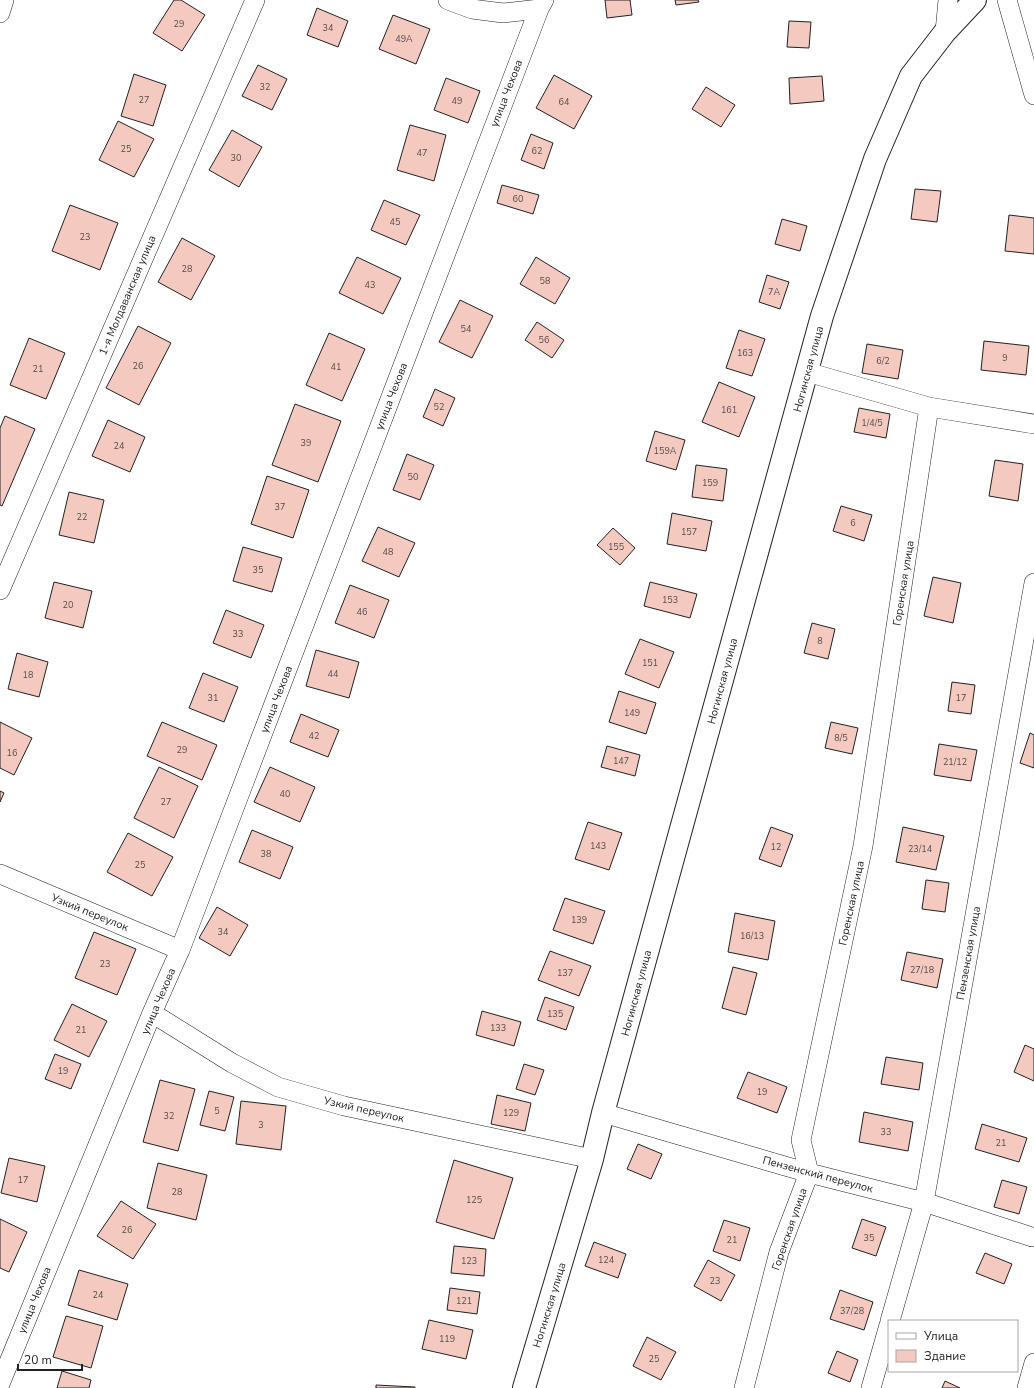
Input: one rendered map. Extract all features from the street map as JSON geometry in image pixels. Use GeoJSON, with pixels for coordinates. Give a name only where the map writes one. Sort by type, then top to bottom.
{"type":"FeatureCollection","features":[{"type":"Feature","properties":{"kind":"main road","name":"Ногинская улица"},"geometry":{"type":"LineString","coordinates":[[524,1388],[592,1159],[603,1113],[822,316],[875,159],[911,76],[945,32],[976,0]]}},
{"type":"Feature","properties":{"kind":"street"},"geometry":{"type":"LineString","coordinates":[[0,13],[4,0]]}},
{"type":"Feature","properties":{"kind":"street","name":"1-я Молдаванская улица"},"geometry":{"type":"LineString","coordinates":[[0,590],[255,0]]}},
{"type":"Feature","properties":{"kind":"street"},"geometry":{"type":"LineString","coordinates":[[448,0],[472,10],[503,13],[541,4]]}},
{"type":"Feature","properties":{"kind":"street"},"geometry":{"type":"LineString","coordinates":[[945,32],[948,0]]}},
{"type":"Feature","properties":{"kind":"street"},"geometry":{"type":"LineString","coordinates":[[1007,0],[1034,96]]}},
{"type":"Feature","properties":{"kind":"street","name":"улица Чехова"},"geometry":{"type":"LineString","coordinates":[[0,1384],[152,1013],[180,950],[541,4]]}},
{"type":"Feature","properties":{"kind":"street"},"geometry":{"type":"LineString","coordinates":[[807,372],[929,407],[1034,424]]}},
{"type":"Feature","properties":{"kind":"street","name":"Горенская улица"},"geometry":{"type":"LineString","coordinates":[[744,1388],[779,1252],[809,1173],[801,1140],[863,846],[929,407]]}},
{"type":"Feature","properties":{"kind":"street","name":"Пензенская улица"},"geometry":{"type":"LineString","coordinates":[[890,1320],[924,1202],[1034,583]]}},
{"type":"Feature","properties":{"kind":"street","name":"Узкий переулок"},"geometry":{"type":"LineString","coordinates":[[0,874],[180,950]]}},
{"type":"Feature","properties":{"kind":"street","name":"Узкий переулок"},"geometry":{"type":"LineString","coordinates":[[152,1013],[232,1063],[278,1087],[344,1106],[592,1159]]}},
{"type":"Feature","properties":{"kind":"street","name":"Пензенский переулок"},"geometry":{"type":"LineString","coordinates":[[603,1113],[809,1173],[924,1202],[1033,1236]]}},
{"type":"Feature","properties":{"kind":"street"},"geometry":{"type":"LineString","coordinates":[[871,1388],[888,1328]]}},
{"type":"Feature","properties":{"kind":"street"},"geometry":{"type":"LineString","coordinates":[[1027,1388],[1034,1363]]}},
{"type":"Feature","properties":{"kind":"building"},"geometry":{"type":"Polygon","coordinates":[[[174,0],[181,0],[205,15],[182,51],[153,33],[174,0]]]}},
{"type":"Feature","properties":{"kind":"building"},"geometry":{"type":"Polygon","coordinates":[[[605,0],[630,0],[632,15],[607,18],[605,0]]]}},
{"type":"Feature","properties":{"kind":"building"},"geometry":{"type":"Polygon","coordinates":[[[675,0],[698,0],[699,2],[676,5],[675,0]]]}},
{"type":"Feature","properties":{"kind":"building"},"geometry":{"type":"Polygon","coordinates":[[[317,8],[348,21],[338,47],[307,35],[317,8]]]}},
{"type":"Feature","properties":{"kind":"building"},"geometry":{"type":"Polygon","coordinates":[[[393,15],[430,29],[416,64],[379,49],[393,15]]]}},
{"type":"Feature","properties":{"kind":"building"},"geometry":{"type":"Polygon","coordinates":[[[789,21],[811,22],[809,48],[787,47],[789,21]]]}},
{"type":"Feature","properties":{"kind":"building"},"geometry":{"type":"Polygon","coordinates":[[[258,65],[287,79],[272,110],[242,96],[258,65]]]}},
{"type":"Feature","properties":{"kind":"building"},"geometry":{"type":"Polygon","coordinates":[[[134,74],[166,85],[153,126],[121,116],[134,74]]]}},
{"type":"Feature","properties":{"kind":"building"},"geometry":{"type":"Polygon","coordinates":[[[554,75],[592,96],[574,129],[536,108],[554,75]]]}},
{"type":"Feature","properties":{"kind":"building"},"geometry":{"type":"Polygon","coordinates":[[[822,76],[824,101],[790,104],[789,78],[822,76]]]}},
{"type":"Feature","properties":{"kind":"building"},"geometry":{"type":"Polygon","coordinates":[[[446,78],[480,91],[468,123],[434,110],[446,78]]]}},
{"type":"Feature","properties":{"kind":"building"},"geometry":{"type":"Polygon","coordinates":[[[706,87],[735,105],[721,127],[692,109],[706,87]]]}},
{"type":"Feature","properties":{"kind":"building"},"geometry":{"type":"Polygon","coordinates":[[[118,121],[154,139],[134,177],[99,160],[118,121]]]}},
{"type":"Feature","properties":{"kind":"building"},"geometry":{"type":"Polygon","coordinates":[[[410,125],[446,135],[434,181],[397,170],[410,125]]]}},
{"type":"Feature","properties":{"kind":"building"},"geometry":{"type":"Polygon","coordinates":[[[232,130],[262,147],[239,187],[209,170],[232,130]]]}},
{"type":"Feature","properties":{"kind":"building"},"geometry":{"type":"Polygon","coordinates":[[[531,134],[553,143],[544,169],[521,160],[531,134]]]}},
{"type":"Feature","properties":{"kind":"building"},"geometry":{"type":"Polygon","coordinates":[[[502,185],[539,195],[533,214],[497,203],[502,185]]]}},
{"type":"Feature","properties":{"kind":"building"},"geometry":{"type":"Polygon","coordinates":[[[915,189],[941,191],[937,222],[911,219],[915,189]]]}},
{"type":"Feature","properties":{"kind":"building"},"geometry":{"type":"Polygon","coordinates":[[[384,200],[420,215],[406,245],[371,230],[384,200]]]}},
{"type":"Feature","properties":{"kind":"building"},"geometry":{"type":"Polygon","coordinates":[[[70,205],[118,223],[100,270],[52,251],[70,205]]]}},
{"type":"Feature","properties":{"kind":"building"},"geometry":{"type":"Polygon","coordinates":[[[1009,215],[1034,218],[1034,254],[1005,251],[1009,215]]]}},
{"type":"Feature","properties":{"kind":"building"},"geometry":{"type":"Polygon","coordinates":[[[782,219],[807,226],[800,251],[775,244],[782,219]]]}},
{"type":"Feature","properties":{"kind":"building"},"geometry":{"type":"Polygon","coordinates":[[[182,238],[215,256],[191,300],[158,282],[182,238]]]}},
{"type":"Feature","properties":{"kind":"building"},"geometry":{"type":"Polygon","coordinates":[[[357,257],[401,278],[383,314],[339,293],[357,257]]]}},
{"type":"Feature","properties":{"kind":"building"},"geometry":{"type":"Polygon","coordinates":[[[536,257],[570,278],[555,304],[520,284],[536,257]]]}},
{"type":"Feature","properties":{"kind":"building"},"geometry":{"type":"Polygon","coordinates":[[[767,275],[789,282],[780,309],[759,302],[767,275]]]}},
{"type":"Feature","properties":{"kind":"building"},"geometry":{"type":"Polygon","coordinates":[[[460,300],[493,316],[472,358],[439,342],[460,300]]]}},
{"type":"Feature","properties":{"kind":"building"},"geometry":{"type":"Polygon","coordinates":[[[537,322],[564,340],[552,358],[525,340],[537,322]]]}},
{"type":"Feature","properties":{"kind":"building"},"geometry":{"type":"Polygon","coordinates":[[[138,326],[171,343],[139,405],[106,388],[138,326]]]}},
{"type":"Feature","properties":{"kind":"building"},"geometry":{"type":"Polygon","coordinates":[[[739,330],[765,339],[752,376],[726,368],[739,330]]]}},
{"type":"Feature","properties":{"kind":"building"},"geometry":{"type":"Polygon","coordinates":[[[329,333],[365,349],[342,401],[306,385],[329,333]]]}},
{"type":"Feature","properties":{"kind":"building"},"geometry":{"type":"Polygon","coordinates":[[[29,338],[65,353],[46,399],[10,385],[29,338]]]}},
{"type":"Feature","properties":{"kind":"building"},"geometry":{"type":"Polygon","coordinates":[[[984,341],[1029,346],[1026,375],[981,370],[984,341]]]}},
{"type":"Feature","properties":{"kind":"building"},"geometry":{"type":"Polygon","coordinates":[[[867,344],[903,350],[898,379],[862,373],[867,344]]]}},
{"type":"Feature","properties":{"kind":"building"},"geometry":{"type":"Polygon","coordinates":[[[719,382],[755,397],[739,437],[702,422],[719,382]]]}},
{"type":"Feature","properties":{"kind":"building"},"geometry":{"type":"Polygon","coordinates":[[[435,389],[455,398],[443,426],[423,417],[435,389]]]}},
{"type":"Feature","properties":{"kind":"building"},"geometry":{"type":"Polygon","coordinates":[[[295,404],[341,421],[318,482],[272,465],[295,404]]]}},
{"type":"Feature","properties":{"kind":"building"},"geometry":{"type":"Polygon","coordinates":[[[859,408],[890,414],[886,438],[854,432],[859,408]]]}},
{"type":"Feature","properties":{"kind":"building"},"geometry":{"type":"Polygon","coordinates":[[[5,416],[35,429],[2,506],[0,505],[0,428],[5,416]]]}},
{"type":"Feature","properties":{"kind":"building"},"geometry":{"type":"Polygon","coordinates":[[[108,420],[145,437],[130,472],[92,456],[108,420]]]}},
{"type":"Feature","properties":{"kind":"building"},"geometry":{"type":"Polygon","coordinates":[[[655,431],[685,440],[676,470],[646,461],[655,431]]]}},
{"type":"Feature","properties":{"kind":"building"},"geometry":{"type":"Polygon","coordinates":[[[407,454],[434,465],[420,500],[393,490],[407,454]]]}},
{"type":"Feature","properties":{"kind":"building"},"geometry":{"type":"Polygon","coordinates":[[[995,460],[1023,464],[1018,501],[989,496],[995,460]]]}},
{"type":"Feature","properties":{"kind":"building"},"geometry":{"type":"Polygon","coordinates":[[[696,465],[727,469],[723,501],[692,497],[696,465]]]}},
{"type":"Feature","properties":{"kind":"building"},"geometry":{"type":"Polygon","coordinates":[[[267,476],[309,490],[293,538],[251,524],[267,476]]]}},
{"type":"Feature","properties":{"kind":"building"},"geometry":{"type":"Polygon","coordinates":[[[69,492],[104,500],[94,543],[59,535],[69,492]]]}},
{"type":"Feature","properties":{"kind":"building"},"geometry":{"type":"Polygon","coordinates":[[[841,506],[872,515],[864,541],[833,531],[841,506]]]}},
{"type":"Feature","properties":{"kind":"building"},"geometry":{"type":"Polygon","coordinates":[[[672,513],[712,521],[706,551],[667,544],[672,513]]]}},
{"type":"Feature","properties":{"kind":"building"},"geometry":{"type":"Polygon","coordinates":[[[378,527],[415,543],[399,577],[362,561],[378,527]]]}},
{"type":"Feature","properties":{"kind":"building"},"geometry":{"type":"Polygon","coordinates":[[[613,528],[635,548],[620,565],[597,545],[613,528]]]}},
{"type":"Feature","properties":{"kind":"building"},"geometry":{"type":"Polygon","coordinates":[[[243,547],[282,558],[272,592],[233,581],[243,547]]]}},
{"type":"Feature","properties":{"kind":"building"},"geometry":{"type":"Polygon","coordinates":[[[933,577],[961,583],[953,623],[924,616],[933,577]]]}},
{"type":"Feature","properties":{"kind":"building"},"geometry":{"type":"Polygon","coordinates":[[[54,582],[92,591],[83,628],[45,618],[54,582]]]}},
{"type":"Feature","properties":{"kind":"building"},"geometry":{"type":"Polygon","coordinates":[[[650,582],[697,594],[690,618],[644,606],[650,582]]]}},
{"type":"Feature","properties":{"kind":"building"},"geometry":{"type":"Polygon","coordinates":[[[350,585],[389,600],[374,638],[335,623],[350,585]]]}},
{"type":"Feature","properties":{"kind":"building"},"geometry":{"type":"Polygon","coordinates":[[[226,610],[264,625],[251,658],[213,643],[226,610]]]}},
{"type":"Feature","properties":{"kind":"building"},"geometry":{"type":"Polygon","coordinates":[[[812,623],[835,629],[828,659],[804,653],[812,623]]]}},
{"type":"Feature","properties":{"kind":"building"},"geometry":{"type":"Polygon","coordinates":[[[640,639],[674,652],[659,688],[625,674],[640,639]]]}},
{"type":"Feature","properties":{"kind":"building"},"geometry":{"type":"Polygon","coordinates":[[[316,650],[359,662],[349,698],[306,686],[316,650]]]}},
{"type":"Feature","properties":{"kind":"building"},"geometry":{"type":"Polygon","coordinates":[[[17,653],[48,662],[39,697],[8,689],[17,653]]]}},
{"type":"Feature","properties":{"kind":"building"},"geometry":{"type":"Polygon","coordinates":[[[203,673],[238,687],[224,722],[189,708],[203,673]]]}},
{"type":"Feature","properties":{"kind":"building"},"geometry":{"type":"Polygon","coordinates":[[[952,682],[975,685],[971,714],[948,711],[952,682]]]}},
{"type":"Feature","properties":{"kind":"building"},"geometry":{"type":"Polygon","coordinates":[[[619,691],[656,703],[646,734],[609,722],[619,691]]]}},
{"type":"Feature","properties":{"kind":"building"},"geometry":{"type":"Polygon","coordinates":[[[301,714],[339,730],[328,757],[290,742],[301,714]]]}},
{"type":"Feature","properties":{"kind":"building"},"geometry":{"type":"Polygon","coordinates":[[[0,722],[32,738],[14,775],[0,768],[0,722]]]}},
{"type":"Feature","properties":{"kind":"building"},"geometry":{"type":"Polygon","coordinates":[[[162,722],[217,745],[202,780],[147,756],[162,722]]]}},
{"type":"Feature","properties":{"kind":"building"},"geometry":{"type":"Polygon","coordinates":[[[831,722],[858,728],[852,754],[825,748],[831,722]]]}},
{"type":"Feature","properties":{"kind":"building"},"geometry":{"type":"Polygon","coordinates":[[[1030,733],[1034,735],[1034,768],[1020,763],[1030,733]]]}},
{"type":"Feature","properties":{"kind":"building"},"geometry":{"type":"Polygon","coordinates":[[[939,744],[977,750],[971,781],[934,775],[939,744]]]}},
{"type":"Feature","properties":{"kind":"building"},"geometry":{"type":"Polygon","coordinates":[[[607,746],[640,755],[635,776],[601,767],[607,746]]]}},
{"type":"Feature","properties":{"kind":"building"},"geometry":{"type":"Polygon","coordinates":[[[159,767],[198,786],[174,838],[134,818],[159,767]]]}},
{"type":"Feature","properties":{"kind":"building"},"geometry":{"type":"Polygon","coordinates":[[[270,767],[315,787],[300,822],[254,802],[270,767]]]}},
{"type":"Feature","properties":{"kind":"building"},"geometry":{"type":"Polygon","coordinates":[[[0,791],[4,793],[0,802],[0,791]]]}},
{"type":"Feature","properties":{"kind":"building"},"geometry":{"type":"Polygon","coordinates":[[[588,822],[622,833],[609,870],[575,859],[588,822]]]}},
{"type":"Feature","properties":{"kind":"building"},"geometry":{"type":"Polygon","coordinates":[[[771,827],[793,835],[781,867],[759,859],[771,827]]]}},
{"type":"Feature","properties":{"kind":"building"},"geometry":{"type":"Polygon","coordinates":[[[903,827],[944,836],[936,870],[896,862],[903,827]]]}},
{"type":"Feature","properties":{"kind":"building"},"geometry":{"type":"Polygon","coordinates":[[[252,830],[293,847],[280,879],[239,862],[252,830]]]}},
{"type":"Feature","properties":{"kind":"building"},"geometry":{"type":"Polygon","coordinates":[[[128,833],[173,857],[152,896],[107,872],[128,833]]]}},
{"type":"Feature","properties":{"kind":"building"},"geometry":{"type":"Polygon","coordinates":[[[926,880],[949,883],[945,912],[922,909],[926,880]]]}},
{"type":"Feature","properties":{"kind":"building"},"geometry":{"type":"Polygon","coordinates":[[[565,898],[605,911],[593,944],[553,930],[565,898]]]}},
{"type":"Feature","properties":{"kind":"building"},"geometry":{"type":"Polygon","coordinates":[[[217,907],[248,925],[230,956],[199,938],[217,907]]]}},
{"type":"Feature","properties":{"kind":"building"},"geometry":{"type":"Polygon","coordinates":[[[735,913],[775,921],[768,960],[728,952],[735,913]]]}},
{"type":"Feature","properties":{"kind":"building"},"geometry":{"type":"Polygon","coordinates":[[[94,932],[136,949],[117,995],[75,978],[94,932]]]}},
{"type":"Feature","properties":{"kind":"building"},"geometry":{"type":"Polygon","coordinates":[[[550,951],[591,966],[579,996],[538,980],[550,951]]]}},
{"type":"Feature","properties":{"kind":"building"},"geometry":{"type":"Polygon","coordinates":[[[907,952],[943,959],[937,988],[901,980],[907,952]]]}},
{"type":"Feature","properties":{"kind":"building"},"geometry":{"type":"Polygon","coordinates":[[[733,967],[757,973],[746,1015],[722,1008],[733,967]]]}},
{"type":"Feature","properties":{"kind":"building"},"geometry":{"type":"Polygon","coordinates":[[[545,997],[574,1007],[566,1030],[537,1020],[545,997]]]}},
{"type":"Feature","properties":{"kind":"building"},"geometry":{"type":"Polygon","coordinates":[[[72,1004],[107,1021],[89,1057],[54,1040],[72,1004]]]}},
{"type":"Feature","properties":{"kind":"building"},"geometry":{"type":"Polygon","coordinates":[[[482,1011],[521,1022],[514,1046],[476,1035],[482,1011]]]}},
{"type":"Feature","properties":{"kind":"building"},"geometry":{"type":"Polygon","coordinates":[[[1025,1045],[1034,1049],[1034,1081],[1014,1072],[1025,1045]]]}},
{"type":"Feature","properties":{"kind":"building"},"geometry":{"type":"Polygon","coordinates":[[[55,1054],[81,1064],[71,1089],[45,1079],[55,1054]]]}},
{"type":"Feature","properties":{"kind":"building"},"geometry":{"type":"Polygon","coordinates":[[[886,1057],[923,1063],[919,1090],[881,1084],[886,1057]]]}},
{"type":"Feature","properties":{"kind":"building"},"geometry":{"type":"Polygon","coordinates":[[[524,1064],[544,1070],[535,1095],[516,1089],[524,1064]]]}},
{"type":"Feature","properties":{"kind":"building"},"geometry":{"type":"Polygon","coordinates":[[[748,1072],[787,1087],[777,1113],[737,1098],[748,1072]]]}},
{"type":"Feature","properties":{"kind":"building"},"geometry":{"type":"Polygon","coordinates":[[[160,1080],[195,1089],[178,1151],[143,1142],[160,1080]]]}},
{"type":"Feature","properties":{"kind":"building"},"geometry":{"type":"Polygon","coordinates":[[[209,1091],[234,1097],[225,1131],[200,1125],[209,1091]]]}},
{"type":"Feature","properties":{"kind":"building"},"geometry":{"type":"Polygon","coordinates":[[[497,1095],[531,1103],[525,1131],[491,1124],[497,1095]]]}},
{"type":"Feature","properties":{"kind":"building"},"geometry":{"type":"Polygon","coordinates":[[[241,1101],[286,1106],[281,1150],[236,1144],[241,1101]]]}},
{"type":"Feature","properties":{"kind":"building"},"geometry":{"type":"Polygon","coordinates":[[[864,1112],[913,1122],[908,1151],[859,1142],[864,1112]]]}},
{"type":"Feature","properties":{"kind":"building"},"geometry":{"type":"Polygon","coordinates":[[[982,1124],[1027,1138],[1019,1162],[975,1149],[982,1124]]]}},
{"type":"Feature","properties":{"kind":"building"},"geometry":{"type":"Polygon","coordinates":[[[638,1144],[662,1154],[651,1179],[627,1169],[638,1144]]]}},
{"type":"Feature","properties":{"kind":"building"},"geometry":{"type":"Polygon","coordinates":[[[9,1158],[45,1166],[37,1202],[1,1193],[9,1158]]]}},
{"type":"Feature","properties":{"kind":"building"},"geometry":{"type":"Polygon","coordinates":[[[454,1160],[513,1178],[494,1239],[436,1222],[454,1160]]]}},
{"type":"Feature","properties":{"kind":"building"},"geometry":{"type":"Polygon","coordinates":[[[158,1163],[207,1175],[196,1220],[147,1208],[158,1163]]]}},
{"type":"Feature","properties":{"kind":"building"},"geometry":{"type":"Polygon","coordinates":[[[1002,1180],[1027,1187],[1019,1214],[994,1207],[1002,1180]]]}},
{"type":"Feature","properties":{"kind":"building"},"geometry":{"type":"Polygon","coordinates":[[[121,1201],[156,1224],[133,1259],[97,1236],[121,1201]]]}},
{"type":"Feature","properties":{"kind":"building"},"geometry":{"type":"Polygon","coordinates":[[[0,1219],[27,1232],[9,1272],[0,1268],[0,1219]]]}},
{"type":"Feature","properties":{"kind":"building"},"geometry":{"type":"Polygon","coordinates":[[[862,1219],[886,1227],[876,1256],[852,1248],[862,1219]]]}},
{"type":"Feature","properties":{"kind":"building"},"geometry":{"type":"Polygon","coordinates":[[[724,1220],[750,1228],[740,1261],[713,1251],[724,1220]]]}},
{"type":"Feature","properties":{"kind":"building"},"geometry":{"type":"Polygon","coordinates":[[[594,1242],[626,1254],[618,1278],[585,1266],[594,1242]]]}},
{"type":"Feature","properties":{"kind":"building"},"geometry":{"type":"Polygon","coordinates":[[[454,1246],[486,1249],[484,1276],[451,1273],[454,1246]]]}},
{"type":"Feature","properties":{"kind":"building"},"geometry":{"type":"Polygon","coordinates":[[[985,1253],[1012,1264],[1004,1284],[976,1273],[985,1253]]]}},
{"type":"Feature","properties":{"kind":"building"},"geometry":{"type":"Polygon","coordinates":[[[708,1260],[735,1275],[721,1301],[694,1286],[708,1260]]]}},
{"type":"Feature","properties":{"kind":"building"},"geometry":{"type":"Polygon","coordinates":[[[79,1270],[128,1284],[117,1320],[68,1305],[79,1270]]]}},
{"type":"Feature","properties":{"kind":"building"},"geometry":{"type":"Polygon","coordinates":[[[450,1288],[480,1292],[477,1314],[447,1310],[450,1288]]]}},
{"type":"Feature","properties":{"kind":"building"},"geometry":{"type":"Polygon","coordinates":[[[840,1290],[873,1302],[864,1330],[830,1319],[840,1290]]]}},
{"type":"Feature","properties":{"kind":"building"},"geometry":{"type":"Polygon","coordinates":[[[66,1316],[103,1326],[91,1368],[53,1357],[66,1316]]]}},
{"type":"Feature","properties":{"kind":"building"},"geometry":{"type":"Polygon","coordinates":[[[429,1320],[473,1330],[466,1359],[422,1349],[429,1320]]]}},
{"type":"Feature","properties":{"kind":"building"},"geometry":{"type":"Polygon","coordinates":[[[647,1337],[676,1352],[661,1380],[633,1366],[647,1337]]]}},
{"type":"Feature","properties":{"kind":"building"},"geometry":{"type":"Polygon","coordinates":[[[837,1351],[858,1360],[850,1382],[828,1373],[837,1351]]]}},
{"type":"Feature","properties":{"kind":"building"},"geometry":{"type":"Polygon","coordinates":[[[62,1371],[91,1380],[89,1388],[57,1388],[62,1371]]]}},
{"type":"Feature","properties":{"kind":"building"},"geometry":{"type":"Polygon","coordinates":[[[945,1381],[960,1388],[942,1388],[945,1381]]]}},
{"type":"Feature","properties":{"kind":"building"},"geometry":{"type":"Polygon","coordinates":[[[376,1385],[415,1387],[415,1388],[376,1388],[376,1385]]]}}]}
